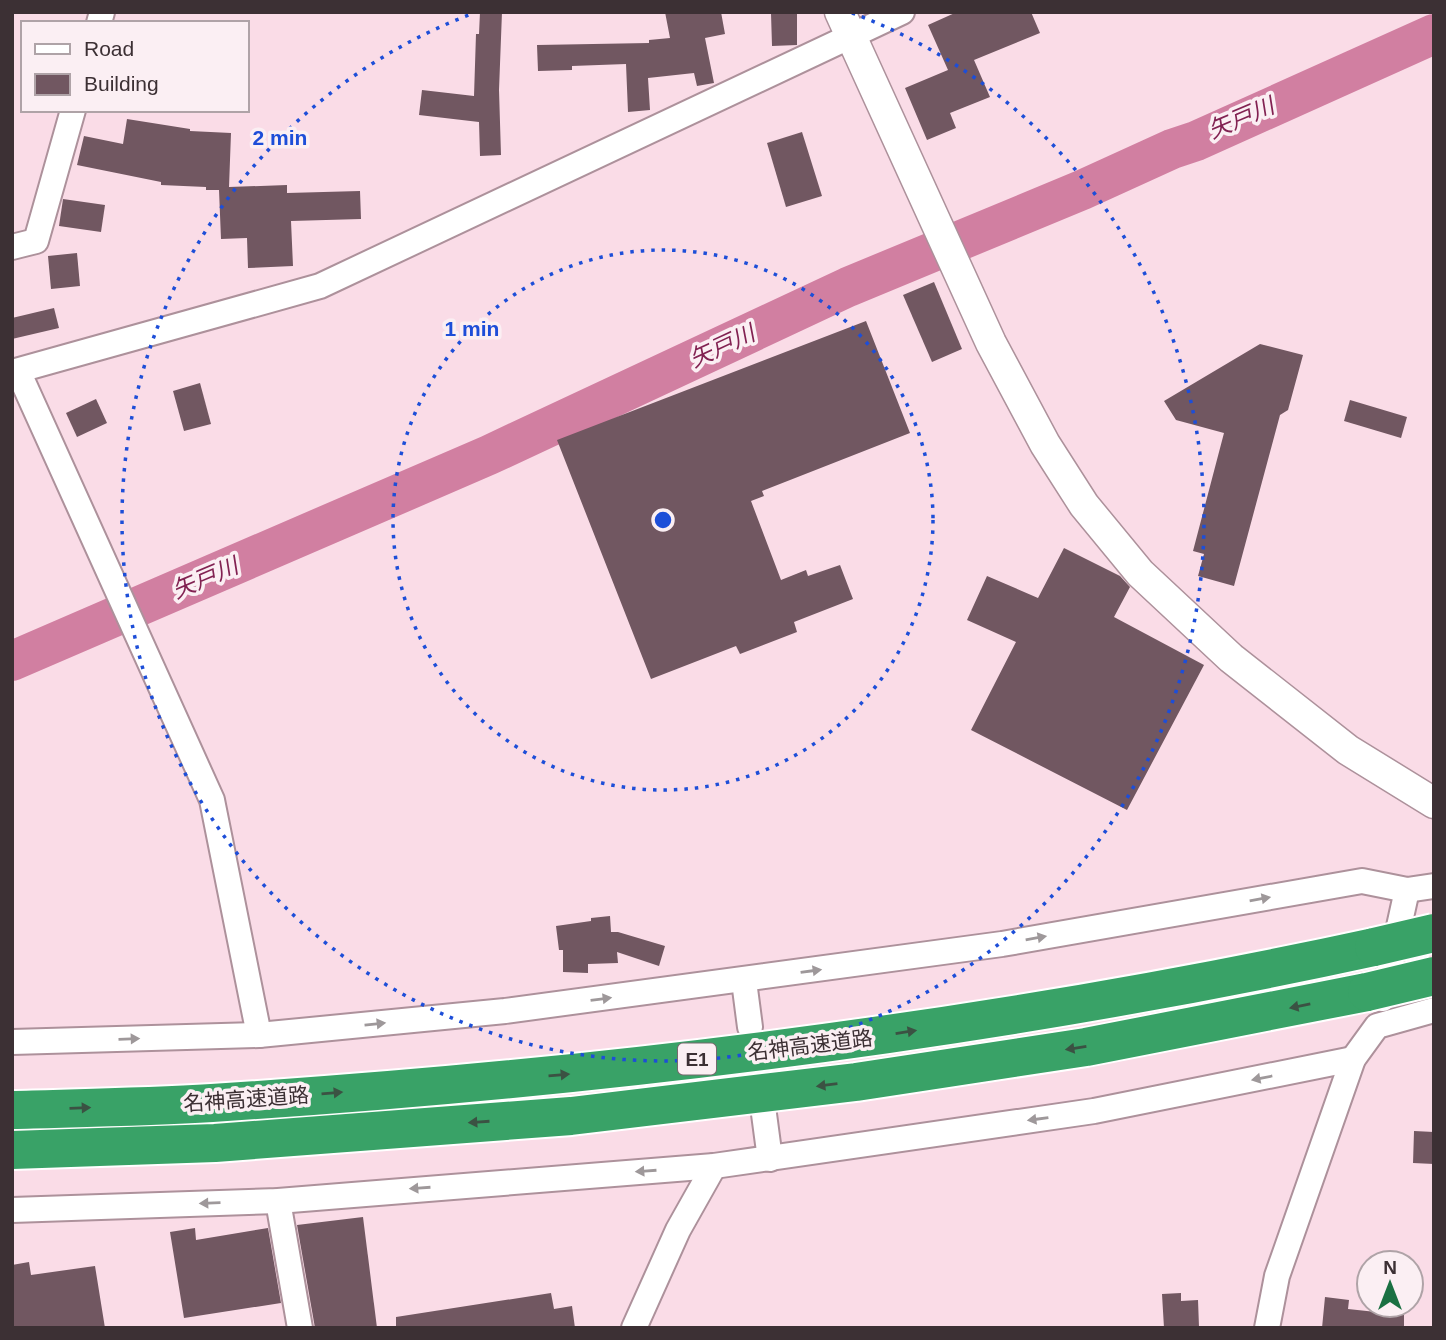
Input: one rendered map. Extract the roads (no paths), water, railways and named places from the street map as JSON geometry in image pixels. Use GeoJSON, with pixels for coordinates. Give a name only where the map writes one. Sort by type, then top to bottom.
{"type":"FeatureCollection","features":[{"type":"Feature","properties":{"kind":"highway","name":"名神高速道路"},"geometry":{"type":"LineString","coordinates":[[12,1110],[211,1103],[564,1074],[850,1041],[1077,1005],[1434,933]]}},
{"type":"Feature","properties":{"kind":"highway","name":"名神高速道路"},"geometry":{"type":"LineString","coordinates":[[12,1150],[215,1143],[571,1115],[856,1082],[1086,1047],[1372,1009],[1434,976]]}},
{"type":"Feature","properties":{"kind":"street"},"geometry":{"type":"LineString","coordinates":[[258,1035],[237,916],[212,800],[135,626],[15,372],[320,286],[844,24],[902,12]]}},
{"type":"Feature","properties":{"kind":"street"},"geometry":{"type":"LineString","coordinates":[[844,24],[991,343],[1045,444],[1084,505],[1140,573],[1231,658],[1348,750],[1433,798]]}},
{"type":"Feature","properties":{"kind":"street"},"geometry":{"type":"LineString","coordinates":[[12,247],[36,241],[72,112]]}},
{"type":"Feature","properties":{"kind":"street"},"geometry":{"type":"LineString","coordinates":[[12,1042],[258,1035],[505,1011],[744,981],[1002,944],[1362,881],[1407,891],[1434,886]]}},
{"type":"Feature","properties":{"kind":"street"},"geometry":{"type":"LineString","coordinates":[[1267,1328],[1276,1276],[1372,1009],[1407,891]]}},
{"type":"Feature","properties":{"kind":"street"},"geometry":{"type":"LineString","coordinates":[[744,981],[750,1027]]}},
{"type":"Feature","properties":{"kind":"street"},"geometry":{"type":"LineString","coordinates":[[1372,1009],[1434,1010]]}},
{"type":"Feature","properties":{"kind":"street"},"geometry":{"type":"LineString","coordinates":[[12,1210],[278,1201],[715,1166],[1094,1111],[1353,1059]]}},
{"type":"Feature","properties":{"kind":"street"},"geometry":{"type":"LineString","coordinates":[[764,1114],[770,1159]]}},
{"type":"Feature","properties":{"kind":"street"},"geometry":{"type":"LineString","coordinates":[[634,1328],[678,1230],[715,1166]]}},
{"type":"Feature","properties":{"kind":"street"},"geometry":{"type":"LineString","coordinates":[[278,1201],[300,1328]]}},
{"type":"Feature","properties":{"kind":"waterway","name":"矢戸川"},"geometry":{"type":"LineString","coordinates":[[12,661],[489,455],[848,287],[1196,141],[1434,34]]}}]}
